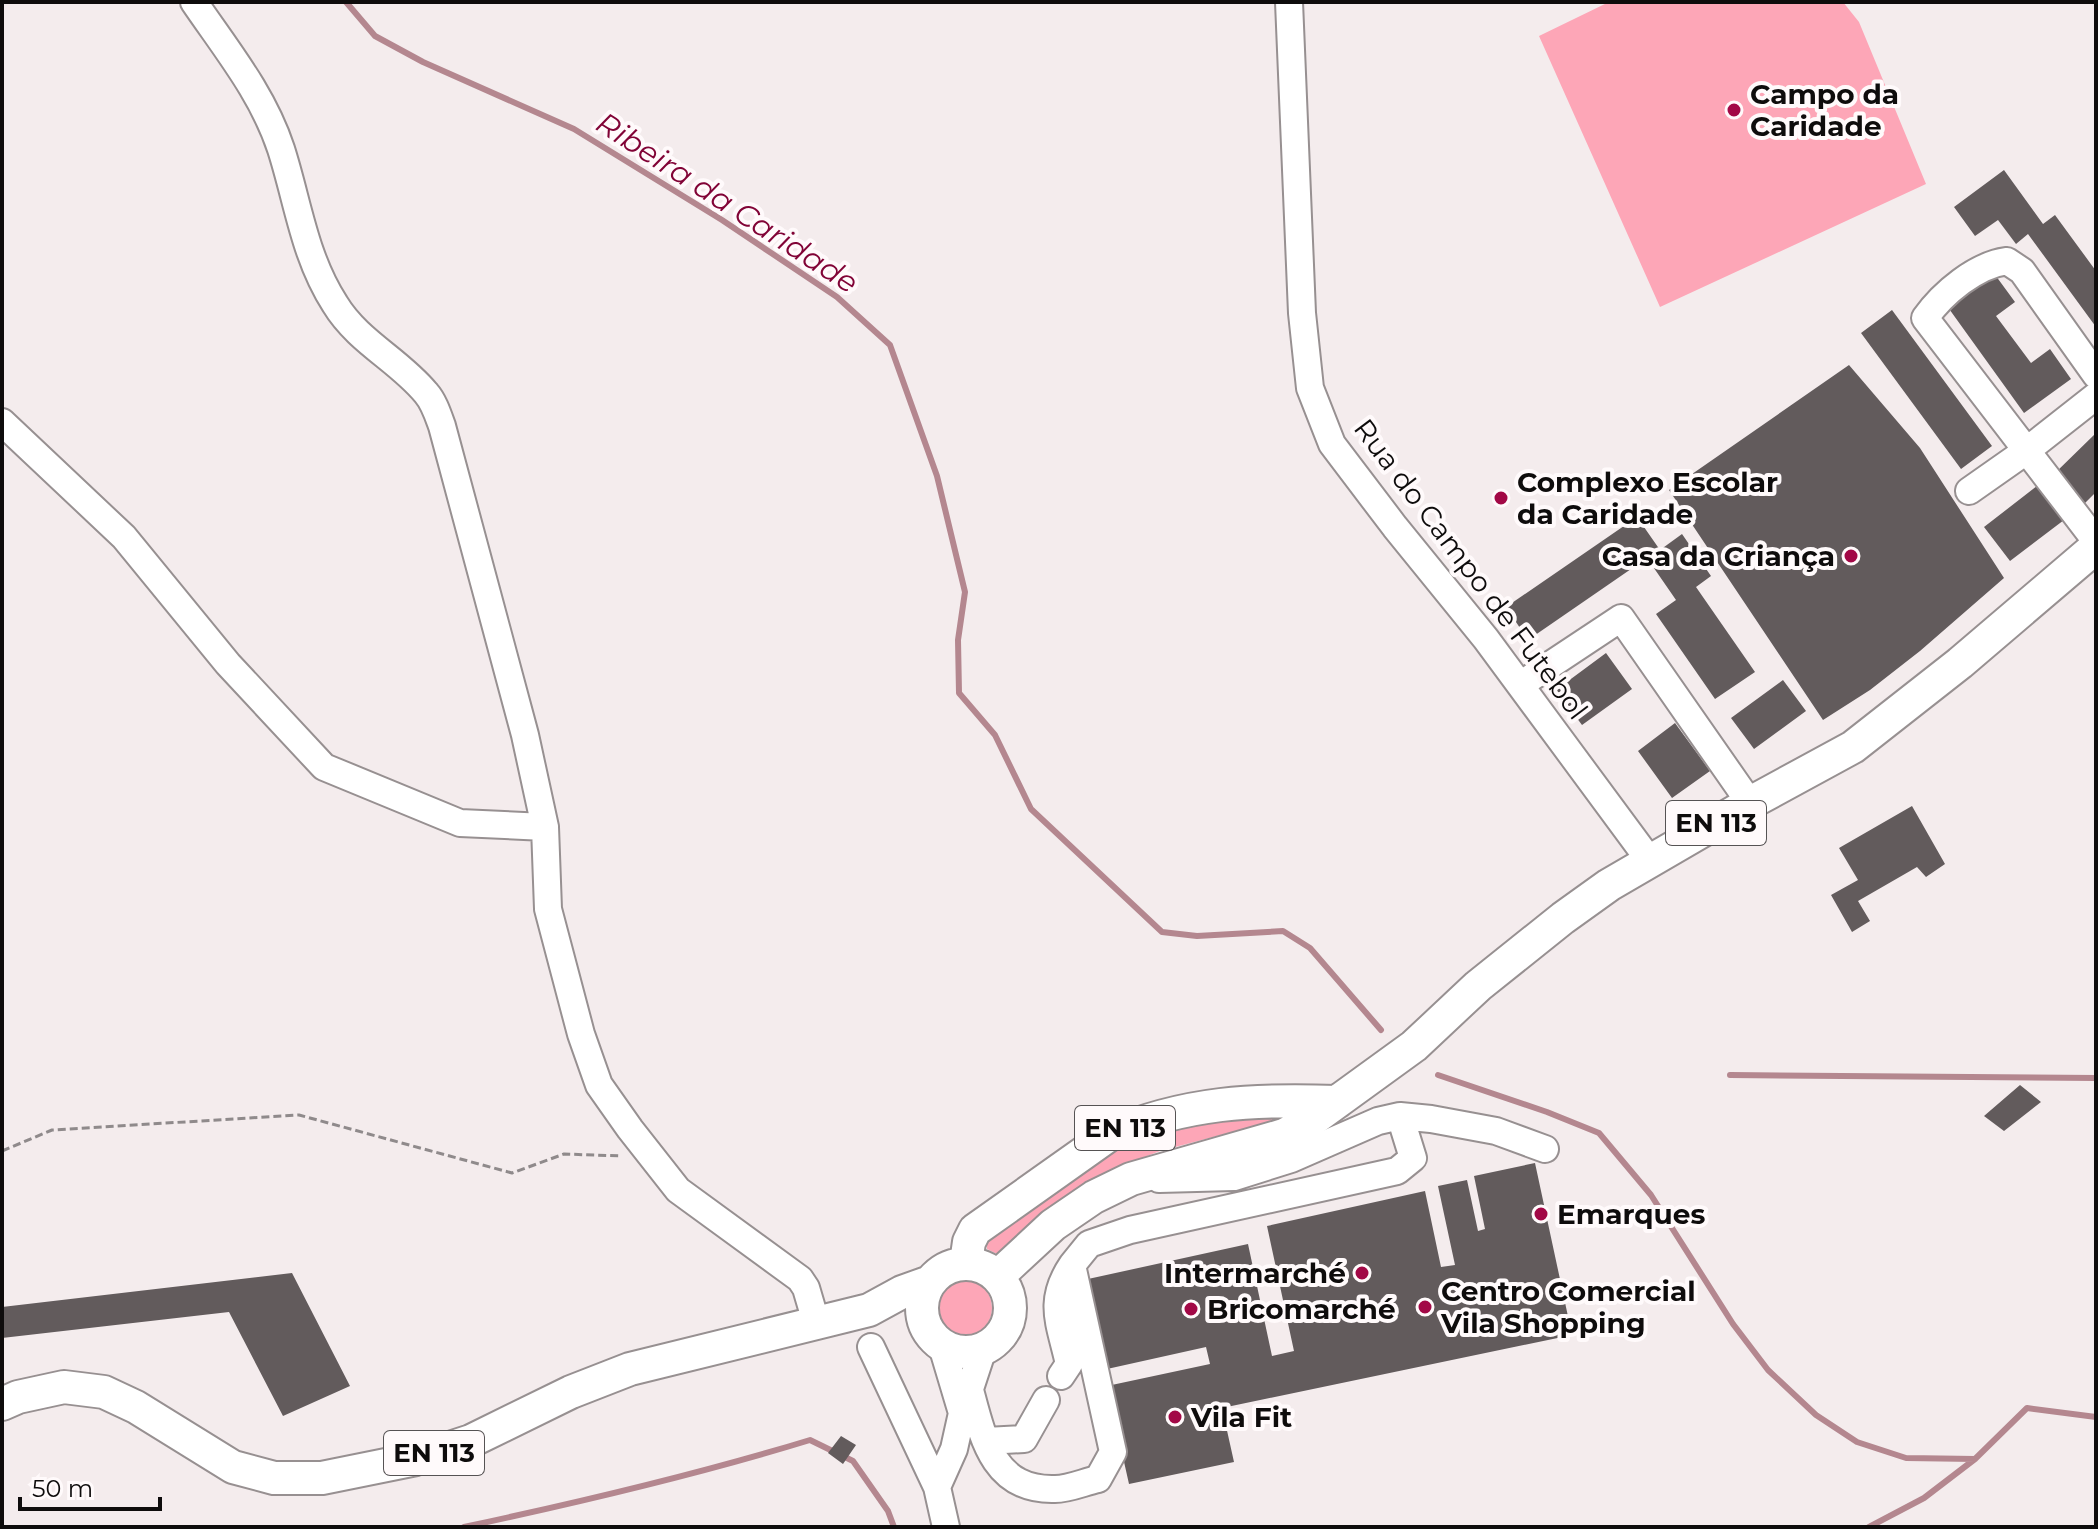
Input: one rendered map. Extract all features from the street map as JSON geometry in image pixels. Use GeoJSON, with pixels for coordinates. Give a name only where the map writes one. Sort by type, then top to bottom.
{"type":"FeatureCollection","features":[{"type":"Feature","properties":{"kind":"main road","name":"EN 113"},"geometry":{"type":"LineString","coordinates":[[998,1276],[1075,1209],[1131,1179],[1284,1135],[1337,1102],[1414,1046],[1478,986],[1609,885],[1853,747],[1960,663],[2096,544]]}},
{"type":"Feature","properties":{"kind":"main road","name":"EN 113"},"geometry":{"type":"LineString","coordinates":[[2,1404],[18,1397],[64,1387],[104,1392],[136,1407],[233,1467],[274,1478],[322,1478],[416,1459],[471,1441],[571,1392],[630,1369],[869,1310],[902,1292],[930,1282],[940,1271],[966,1263],[969,1242],[975,1230],[1109,1135],[1169,1113],[1209,1105],[1273,1099],[1337,1102]]}},
{"type":"Feature","properties":{"kind":"main road"},"geometry":{"type":"LineString","coordinates":[[869,1310],[936,1339],[955,1351],[983,1349],[996,1341],[1005,1330],[1011,1302],[998,1276],[985,1267],[966,1263]]}},
{"type":"Feature","properties":{"kind":"main road"},"geometry":{"type":"LineString","coordinates":[[930,1282],[923,1294],[921,1307],[936,1339]]}},
{"type":"Feature","properties":{"kind":"street"},"geometry":{"type":"LineString","coordinates":[[194,2],[262,103],[281,149],[313,263],[335,306],[365,340],[407,373],[429,396],[442,426],[525,735],[545,827],[548,909],[581,1034],[599,1085],[678,1190],[800,1279],[806,1288],[816,1322]]}},
{"type":"Feature","properties":{"kind":"street","name":"Rua do Campo de Futebol"},"geometry":{"type":"LineString","coordinates":[[1289,2],[1302,313],[1310,388],[1332,444],[1520,685],[1650,861]]}},
{"type":"Feature","properties":{"kind":"street"},"geometry":{"type":"LineString","coordinates":[[2096,375],[2022,271],[2007,261],[1991,263],[1938,300],[1925,318],[2096,544]]}},
{"type":"Feature","properties":{"kind":"street"},"geometry":{"type":"LineString","coordinates":[[1969,491],[2096,396]]}},
{"type":"Feature","properties":{"kind":"street"},"geometry":{"type":"LineString","coordinates":[[2,422],[124,537],[228,664],[324,767],[460,823],[545,827]]}},
{"type":"Feature","properties":{"kind":"street"},"geometry":{"type":"LineString","coordinates":[[1520,685],[1621,618],[1750,803]]}},
{"type":"Feature","properties":{"kind":"street"},"geometry":{"type":"LineString","coordinates":[[1131,1179],[1234,1177],[1291,1159],[1378,1121],[1400,1116],[1496,1131],[1545,1149]]}},
{"type":"Feature","properties":{"kind":"street"},"geometry":{"type":"LineString","coordinates":[[1061,1376],[1069,1364],[1056,1304],[1059,1284],[1089,1244],[1130,1230],[1397,1171],[1413,1158],[1400,1116]]}},
{"type":"Feature","properties":{"kind":"street"},"geometry":{"type":"LineString","coordinates":[[936,1339],[993,1459],[1009,1478],[1028,1488],[1058,1490],[1098,1479],[1113,1452],[1072,1265]]}},
{"type":"Feature","properties":{"kind":"street"},"geometry":{"type":"LineString","coordinates":[[871,1347],[937,1487],[946,1527]]}},
{"type":"Feature","properties":{"kind":"street"},"geometry":{"type":"LineString","coordinates":[[937,1487],[954,1449],[983,1349]]}},
{"type":"Feature","properties":{"kind":"street"},"geometry":{"type":"LineString","coordinates":[[986,1441],[1024,1439],[1046,1400]]}},
{"type":"Feature","properties":{"kind":"path"},"geometry":{"type":"LineString","coordinates":[[2,1151],[52,1130],[299,1115],[512,1173],[564,1154],[625,1156]]}},
{"type":"Feature","properties":{"kind":"shaded area","name":"Campo da Caridade"},"geometry":{"type":"Polygon","coordinates":[[[1609,2],[1843,2],[1859,22],[1926,184],[1660,307],[1539,36],[1609,2]]]}},
{"type":"Feature","properties":{"kind":"shaded area"},"geometry":{"type":"Polygon","coordinates":[[[1231,1116],[1293,1116],[1160,1151],[1129,1163],[1080,1189],[1002,1253],[987,1249],[986,1239],[1119,1141],[1231,1116]]]}},
{"type":"Feature","properties":{"kind":"shaded area"},"geometry":{"type":"Polygon","coordinates":[[[963,1279],[984,1287],[992,1308],[984,1329],[963,1337],[942,1329],[934,1308],[942,1287],[963,1279]]]}},
{"type":"Feature","properties":{"kind":"building"},"geometry":{"type":"Polygon","coordinates":[[[2004,170],[2043,224],[2055,215],[2096,271],[2096,327],[2028,234],[2016,244],[1998,220],[1975,236],[1954,207],[2004,170]]]}},
{"type":"Feature","properties":{"kind":"building"},"geometry":{"type":"Polygon","coordinates":[[[1993,272],[2015,302],[1996,316],[2031,363],[2050,349],[2071,379],[2024,413],[1947,306],[1993,272]]]}},
{"type":"Feature","properties":{"kind":"building"},"geometry":{"type":"Polygon","coordinates":[[[1892,310],[1992,446],[1961,469],[1861,333],[1892,310]]]}},
{"type":"Feature","properties":{"kind":"building","name":"Casa da Criança"},"geometry":{"type":"Polygon","coordinates":[[[1849,365],[1920,448],[2004,578],[1920,651],[1870,690],[1823,720],[1669,490],[1849,365]]]}},
{"type":"Feature","properties":{"kind":"building"},"geometry":{"type":"Polygon","coordinates":[[[2096,433],[2096,492],[2082,506],[2052,476],[2096,433]]]}},
{"type":"Feature","properties":{"kind":"building"},"geometry":{"type":"Polygon","coordinates":[[[2037,486],[2064,520],[2010,561],[1984,527],[2037,486]]]}},
{"type":"Feature","properties":{"kind":"building"},"geometry":{"type":"Polygon","coordinates":[[[1637,517],[1660,550],[1682,534],[1711,576],[1696,587],[1755,672],[1715,699],[1656,614],[1676,600],[1647,558],[1528,640],[1506,607],[1637,517]]]}},
{"type":"Feature","properties":{"kind":"building"},"geometry":{"type":"Polygon","coordinates":[[[1606,653],[1632,689],[1582,725],[1556,690],[1606,653]]]}},
{"type":"Feature","properties":{"kind":"building"},"geometry":{"type":"Polygon","coordinates":[[[1783,680],[1806,711],[1754,749],[1731,718],[1783,680]]]}},
{"type":"Feature","properties":{"kind":"building"},"geometry":{"type":"Polygon","coordinates":[[[1675,723],[1710,771],[1672,798],[1638,751],[1675,723]]]}},
{"type":"Feature","properties":{"kind":"building"},"geometry":{"type":"Polygon","coordinates":[[[1912,806],[1945,864],[1926,877],[1917,867],[1858,901],[1870,921],[1852,932],[1831,895],[1858,880],[1839,848],[1912,806]]]}},
{"type":"Feature","properties":{"kind":"building"},"geometry":{"type":"Polygon","coordinates":[[[2020,1085],[2041,1102],[2004,1131],[1984,1116],[2020,1085]]]}},
{"type":"Feature","properties":{"kind":"building","name":"Centro Comercial Vila Shopping"},"geometry":{"type":"Polygon","coordinates":[[[1535,1163],[1572,1335],[1222,1408],[1234,1462],[1129,1484],[1107,1386],[1210,1364],[1206,1347],[1107,1369],[1088,1279],[1248,1244],[1272,1356],[1294,1351],[1267,1226],[1425,1191],[1441,1267],[1455,1265],[1438,1186],[1467,1180],[1478,1231],[1485,1229],[1474,1176],[1535,1163]]]}},
{"type":"Feature","properties":{"kind":"building"},"geometry":{"type":"Polygon","coordinates":[[[292,1273],[350,1386],[283,1416],[229,1312],[2,1338],[2,1307],[292,1273]]]}},
{"type":"Feature","properties":{"kind":"building"},"geometry":{"type":"Polygon","coordinates":[[[841,1436],[856,1445],[843,1464],[828,1453],[841,1436]]]}},
{"type":"Feature","properties":{"kind":"waterway","name":"Ribeira da Caridade"},"geometry":{"type":"LineString","coordinates":[[346,2],[375,36],[423,62],[574,129],[722,220],[837,297],[890,345],[937,476],[965,592],[958,640],[959,693],[995,735],[1031,809],[1162,932],[1197,936],[1283,931],[1310,948],[1381,1030]]}},
{"type":"Feature","properties":{"kind":"waterway","name":"Ribeira da Caridade"},"geometry":{"type":"LineString","coordinates":[[1438,1075],[1599,1133],[1651,1195],[1733,1324],[1768,1370],[1816,1415],[1857,1442],[1906,1458],[1975,1459]]}},
{"type":"Feature","properties":{"kind":"waterway"},"geometry":{"type":"LineString","coordinates":[[1730,1075],[2096,1078]]}},
{"type":"Feature","properties":{"kind":"waterway"},"geometry":{"type":"LineString","coordinates":[[1869,1527],[1924,1498],[1975,1459],[2027,1408],[2096,1417]]}},
{"type":"Feature","properties":{"kind":"waterway"},"geometry":{"type":"LineString","coordinates":[[464,1527],[638,1487],[810,1440],[853,1461],[888,1511],[894,1527]]}},
{"type":"Feature","properties":{"kind":"place","name":"Campo da Caridade"},"geometry":{"type":"Point","coordinates":[1734,110]}},
{"type":"Feature","properties":{"kind":"place","name":"Complexo Escolar da Caridade"},"geometry":{"type":"Point","coordinates":[1501,498]}},
{"type":"Feature","properties":{"kind":"place","name":"Casa da Criança"},"geometry":{"type":"Point","coordinates":[1851,556]}},
{"type":"Feature","properties":{"kind":"place","name":"Emarques"},"geometry":{"type":"Point","coordinates":[1541,1214]}},
{"type":"Feature","properties":{"kind":"place","name":"Intermarché"},"geometry":{"type":"Point","coordinates":[1362,1273]}},
{"type":"Feature","properties":{"kind":"place","name":"Centro Comercial Vila Shopping"},"geometry":{"type":"Point","coordinates":[1425,1307]}},
{"type":"Feature","properties":{"kind":"place","name":"Bricomarché"},"geometry":{"type":"Point","coordinates":[1191,1309]}},
{"type":"Feature","properties":{"kind":"place","name":"Vila Fit"},"geometry":{"type":"Point","coordinates":[1175,1417]}}]}
